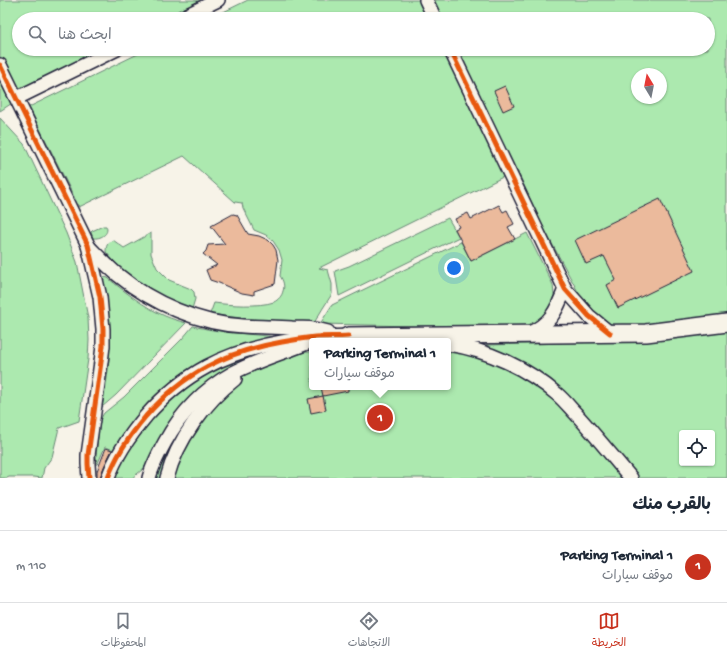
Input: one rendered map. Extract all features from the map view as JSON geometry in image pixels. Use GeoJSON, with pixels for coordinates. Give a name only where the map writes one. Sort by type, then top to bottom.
{"type":"FeatureCollection","features":[{"type":"Feature","properties":{"kind":"main road"},"geometry":{"type":"LineString","coordinates":[[646,333],[664,325],[727,314]]}},
{"type":"Feature","properties":{"kind":"main road"},"geometry":{"type":"LineString","coordinates":[[344,336],[646,333],[727,323]]}},
{"type":"Feature","properties":{"kind":"street"},"geometry":{"type":"LineString","coordinates":[[193,12],[218,0]]}},
{"type":"Feature","properties":{"kind":"street"},"geometry":{"type":"LineString","coordinates":[[426,0],[432,12]]}},
{"type":"Feature","properties":{"kind":"street"},"geometry":{"type":"LineString","coordinates":[[16,98],[103,56]]}},
{"type":"Feature","properties":{"kind":"street"},"geometry":{"type":"LineString","coordinates":[[453,56],[565,289],[589,316],[610,333]]}},
{"type":"Feature","properties":{"kind":"street"},"geometry":{"type":"LineString","coordinates":[[0,65],[88,246],[100,297],[103,330],[101,362],[89,451],[88,464],[90,478]]}},
{"type":"Feature","properties":{"kind":"street"},"geometry":{"type":"LineString","coordinates":[[88,246],[119,276],[150,297],[176,310],[219,323],[241,326],[315,328],[344,336]]}},
{"type":"Feature","properties":{"kind":"street"},"geometry":{"type":"LineString","coordinates":[[528,335],[539,329],[549,320],[557,310],[565,289]]}},
{"type":"Feature","properties":{"kind":"street"},"geometry":{"type":"LineString","coordinates":[[330,338],[344,336]]}},
{"type":"Feature","properties":{"kind":"street"},"geometry":{"type":"LineString","coordinates":[[395,336],[409,338]]}},
{"type":"Feature","properties":{"kind":"street"},"geometry":{"type":"LineString","coordinates":[[108,478],[119,453],[141,422],[155,406],[184,380],[218,361],[237,353],[256,347],[299,339],[309,340]]}},
{"type":"Feature","properties":{"kind":"street"},"geometry":{"type":"LineString","coordinates":[[146,477],[181,416],[210,388],[239,370],[309,343]]}},
{"type":"Feature","properties":{"kind":"street"},"geometry":{"type":"LineString","coordinates":[[451,344],[494,356],[520,368],[540,381],[558,396],[589,429],[631,478]]}},
{"type":"Feature","properties":{"kind":"street"},"geometry":{"type":"LineString","coordinates":[[167,478],[187,432],[196,420],[226,387],[258,362]]}},
{"type":"Feature","properties":{"kind":"green space"},"geometry":{"type":"Polygon","coordinates":[[[0,0],[217,0],[192,12],[12,12],[12,56],[103,56],[26,94],[0,111],[0,0]]]}},
{"type":"Feature","properties":{"kind":"green space"},"geometry":{"type":"Polygon","coordinates":[[[248,0],[727,0],[727,478],[155,478],[148,463],[132,478],[115,478],[123,454],[165,405],[194,382],[230,363],[254,354],[309,352],[309,390],[451,390],[451,346],[605,342],[542,225],[517,170],[319,268],[328,270],[332,284],[332,294],[314,323],[249,319],[210,314],[214,303],[261,305],[274,302],[278,299],[282,295],[284,289],[280,276],[282,260],[279,250],[273,241],[266,235],[254,230],[242,203],[235,202],[184,156],[79,207],[29,107],[134,56],[715,56],[715,12],[223,12],[248,0]]]}},
{"type":"Feature","properties":{"kind":"green space"},"geometry":{"type":"Polygon","coordinates":[[[0,118],[24,144],[66,233],[77,262],[88,318],[88,359],[79,421],[59,428],[52,457],[44,468],[42,478],[0,478],[0,118]]]}},
{"type":"Feature","properties":{"kind":"green space"},"geometry":{"type":"Polygon","coordinates":[[[448,218],[459,237],[339,296],[335,271],[349,266],[448,218]]]}},
{"type":"Feature","properties":{"kind":"green space"},"geometry":{"type":"Polygon","coordinates":[[[106,226],[107,229],[105,234],[101,237],[93,238],[91,232],[106,226]]]}},
{"type":"Feature","properties":{"kind":"green space"},"geometry":{"type":"Polygon","coordinates":[[[151,233],[151,254],[157,268],[169,280],[191,289],[194,292],[195,299],[192,309],[167,299],[134,279],[106,252],[107,245],[113,240],[124,248],[151,233]]]}},
{"type":"Feature","properties":{"kind":"green space"},"geometry":{"type":"Polygon","coordinates":[[[527,233],[553,285],[554,295],[549,311],[537,323],[523,327],[509,328],[320,324],[332,305],[461,242],[471,261],[527,233]]]}},
{"type":"Feature","properties":{"kind":"green space"},"geometry":{"type":"Polygon","coordinates":[[[104,277],[108,278],[142,304],[168,317],[186,323],[116,395],[102,407],[109,359],[108,319],[102,279],[104,277]]]}},
{"type":"Feature","properties":{"kind":"green space"},"geometry":{"type":"Polygon","coordinates":[[[193,326],[225,332],[278,337],[213,360],[117,451],[105,447],[97,465],[96,455],[100,420],[104,413],[124,397],[193,326]]]}},
{"type":"Feature","properties":{"kind":"building"},"geometry":{"type":"Polygon","coordinates":[[[505,86],[514,106],[503,111],[494,91],[505,86]]]}},
{"type":"Feature","properties":{"kind":"building"},"geometry":{"type":"Polygon","coordinates":[[[660,199],[694,271],[618,308],[607,285],[616,280],[604,256],[586,264],[575,240],[660,199]]]}},
{"type":"Feature","properties":{"kind":"building"},"geometry":{"type":"Polygon","coordinates":[[[499,205],[503,212],[507,210],[514,224],[508,227],[515,239],[471,261],[455,229],[459,227],[455,219],[468,213],[471,219],[499,205]]]}},
{"type":"Feature","properties":{"kind":"building"},"geometry":{"type":"Polygon","coordinates":[[[233,214],[237,215],[248,234],[259,236],[268,240],[276,250],[278,260],[275,284],[254,291],[254,295],[242,293],[210,280],[206,270],[217,265],[203,254],[208,245],[225,244],[211,226],[233,214]]]}},
{"type":"Feature","properties":{"kind":"building"},"geometry":{"type":"Polygon","coordinates":[[[322,390],[348,390],[348,391],[323,396],[322,390]]]}},
{"type":"Feature","properties":{"kind":"building"},"geometry":{"type":"Polygon","coordinates":[[[323,396],[326,410],[311,413],[308,399],[323,396]]]}},
{"type":"Feature","properties":{"kind":"building"},"geometry":{"type":"Polygon","coordinates":[[[106,448],[112,450],[100,478],[97,478],[97,471],[106,448]]]}},
{"type":"Feature","properties":{"kind":"cycle path"},"geometry":{"type":"LineString","coordinates":[[453,56],[565,289],[589,316],[610,333]]}},
{"type":"Feature","properties":{"kind":"cycle path"},"geometry":{"type":"LineString","coordinates":[[0,65],[88,245],[100,297],[103,346],[88,455],[89,478]]}},
{"type":"Feature","properties":{"kind":"cycle path"},"geometry":{"type":"LineString","coordinates":[[108,478],[115,461],[134,430],[160,401],[191,376],[224,358],[261,346],[311,337],[348,336]]}},
{"type":"Feature","properties":{"kind":"place","name":"Parking Terminal 1"},"geometry":{"type":"Point","coordinates":[380,418]}}]}
